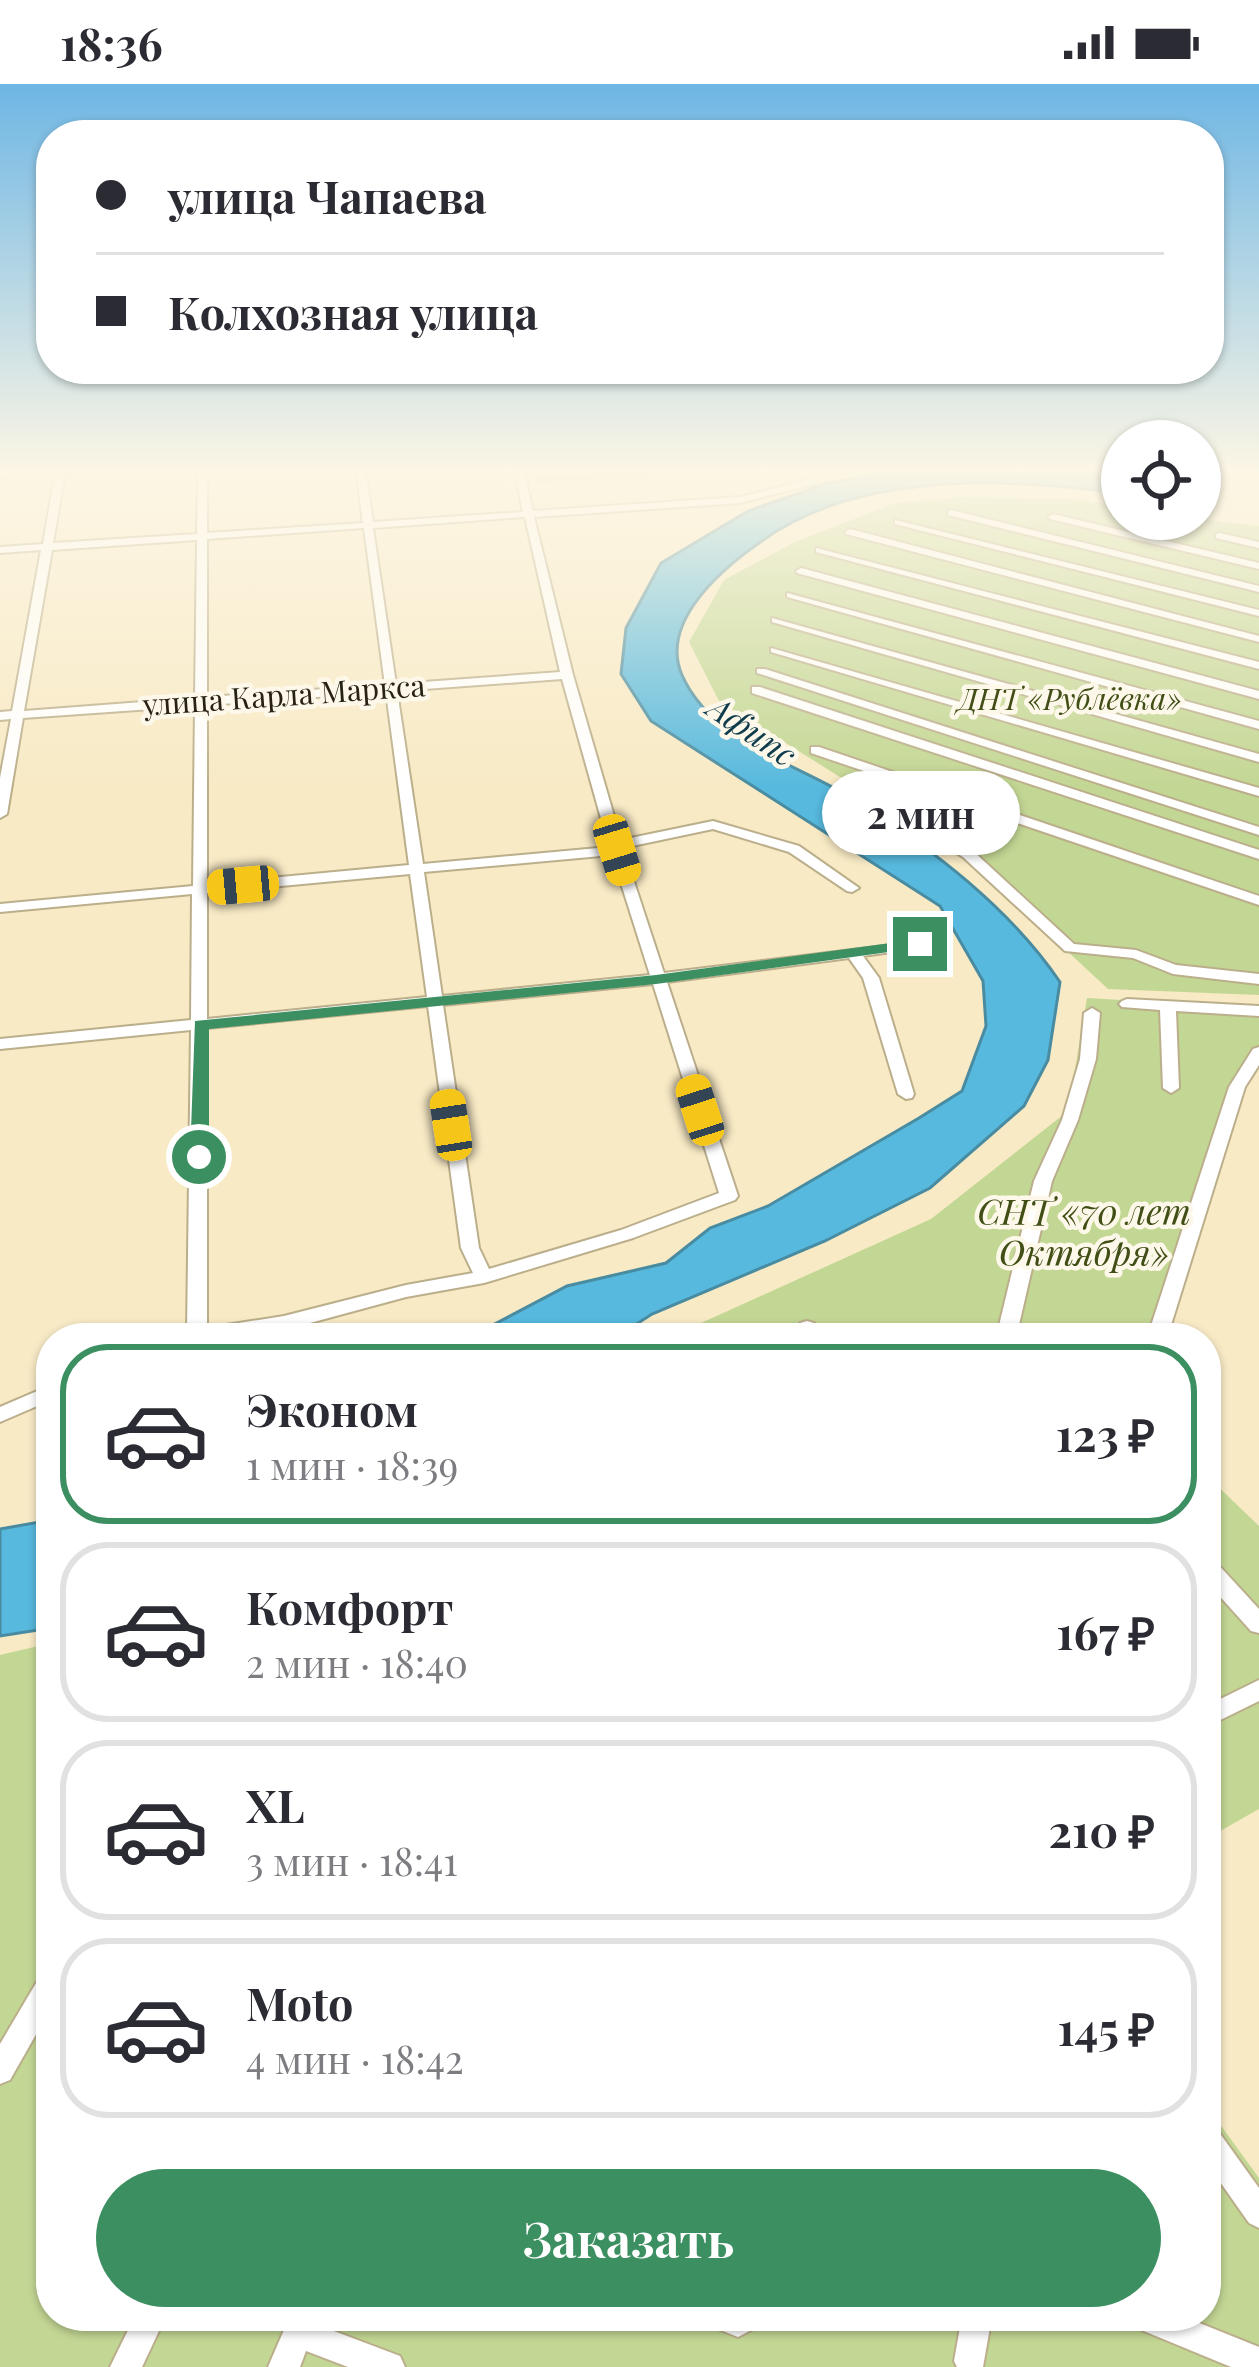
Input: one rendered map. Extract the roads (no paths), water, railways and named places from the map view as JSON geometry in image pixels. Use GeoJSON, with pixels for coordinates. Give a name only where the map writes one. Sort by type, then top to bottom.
{"type":"FeatureCollection","features":[{"type":"Feature","properties":{"kind":"street"},"geometry":{"type":"LineString","coordinates":[[0,814],[44,575]]}},
{"type":"Feature","properties":{"kind":"street"},"geometry":{"type":"LineString","coordinates":[[191,1323],[201,1025],[202,575]]}},
{"type":"Feature","properties":{"kind":"street"},"geometry":{"type":"LineString","coordinates":[[376,575],[432,1002],[470,1248],[484,1277]]}},
{"type":"Feature","properties":{"kind":"street"},"geometry":{"type":"LineString","coordinates":[[284,1323],[406,1291],[484,1277],[627,1234],[729,1196],[656,980],[567,675],[544,575]]}},
{"type":"Feature","properties":{"kind":"street"},"geometry":{"type":"LineString","coordinates":[[814,575],[1259,695]]}},
{"type":"Feature","properties":{"kind":"street"},"geometry":{"type":"LineString","coordinates":[[913,575],[1259,666]]}},
{"type":"Feature","properties":{"kind":"street"},"geometry":{"type":"LineString","coordinates":[[1013,575],[1259,639]]}},
{"type":"Feature","properties":{"kind":"street"},"geometry":{"type":"LineString","coordinates":[[1107,575],[1259,613]]}},
{"type":"Feature","properties":{"kind":"street"},"geometry":{"type":"LineString","coordinates":[[1200,575],[1259,589]]}},
{"type":"Feature","properties":{"kind":"street"},"geometry":{"type":"LineString","coordinates":[[791,595],[1259,725]]}},
{"type":"Feature","properties":{"kind":"street"},"geometry":{"type":"LineString","coordinates":[[776,620],[1259,758]]}},
{"type":"Feature","properties":{"kind":"street"},"geometry":{"type":"LineString","coordinates":[[776,650],[1259,793]]}},
{"type":"Feature","properties":{"kind":"street"},"geometry":{"type":"LineString","coordinates":[[761,671],[1259,831]]}},
{"type":"Feature","properties":{"kind":"street","name":"улица Карла Маркса"},"geometry":{"type":"LineString","coordinates":[[0,716],[567,675]]}},
{"type":"Feature","properties":{"kind":"street"},"geometry":{"type":"LineString","coordinates":[[756,690],[1259,855]]}},
{"type":"Feature","properties":{"kind":"street"},"geometry":{"type":"LineString","coordinates":[[815,750],[1259,901]]}},
{"type":"Feature","properties":{"kind":"street"},"geometry":{"type":"LineString","coordinates":[[878,797],[968,854],[1070,948],[1136,954],[1173,969],[1259,979]]}},
{"type":"Feature","properties":{"kind":"street"},"geometry":{"type":"LineString","coordinates":[[0,908],[617,848],[713,825],[794,849],[852,888]]}},
{"type":"Feature","properties":{"kind":"street"},"geometry":{"type":"LineString","coordinates":[[0,1044],[656,980],[920,944]]}},
{"type":"Feature","properties":{"kind":"street"},"geometry":{"type":"LineString","coordinates":[[854,954],[871,978],[906,1094]]}},
{"type":"Feature","properties":{"kind":"street"},"geometry":{"type":"LineString","coordinates":[[1127,1004],[1259,1011]]}},
{"type":"Feature","properties":{"kind":"street"},"geometry":{"type":"LineString","coordinates":[[1168,1007],[1171,1088]]}},
{"type":"Feature","properties":{"kind":"street"},"geometry":{"type":"LineString","coordinates":[[1010,1323],[1043,1181],[1070,1120],[1088,1059],[1092,1013]]}},
{"type":"Feature","properties":{"kind":"street"},"geometry":{"type":"LineString","coordinates":[[1162,1323],[1237,1087],[1259,1052]]}},
{"type":"Feature","properties":{"kind":"street"},"geometry":{"type":"LineString","coordinates":[[0,1415],[36,1399]]}},
{"type":"Feature","properties":{"kind":"street"},"geometry":{"type":"LineString","coordinates":[[1221,1582],[1259,1624]]}},
{"type":"Feature","properties":{"kind":"street"},"geometry":{"type":"LineString","coordinates":[[1221,1710],[1259,1690]]}},
{"type":"Feature","properties":{"kind":"street"},"geometry":{"type":"LineString","coordinates":[[0,2070],[36,2008]]}},
{"type":"Feature","properties":{"kind":"street"},"geometry":{"type":"LineString","coordinates":[[1221,2159],[1259,2213]]}},
{"type":"Feature","properties":{"kind":"street"},"geometry":{"type":"LineString","coordinates":[[126,2367],[144,2331]]}},
{"type":"Feature","properties":{"kind":"street"},"geometry":{"type":"LineString","coordinates":[[284,2367],[299,2331]]}},
{"type":"Feature","properties":{"kind":"street"},"geometry":{"type":"LineString","coordinates":[[314,2331],[389,2367]]}},
{"type":"Feature","properties":{"kind":"street"},"geometry":{"type":"LineString","coordinates":[[970,2361],[975,2331]]}},
{"type":"Feature","properties":{"kind":"street"},"geometry":{"type":"LineString","coordinates":[[1181,2331],[1259,2363]]}},
{"type":"Feature","properties":{"kind":"water","name":"Афипс"},"geometry":{"type":"Polygon","coordinates":[[[655,575],[720,575],[686,617],[679,636],[682,675],[696,698],[735,735],[885,819],[993,904],[1060,982],[1048,1060],[1024,1106],[930,1188],[825,1241],[638,1323],[497,1323],[567,1286],[666,1263],[710,1228],[768,1206],[919,1118],[962,1091],[986,1026],[983,981],[940,906],[651,721],[621,674],[626,628],[655,575]]]}},
{"type":"Feature","properties":{"kind":"water"},"geometry":{"type":"Polygon","coordinates":[[[36,1523],[36,1630],[0,1636],[0,1529],[36,1523]]]}},
{"type":"Feature","properties":{"kind":"park label","name":"ДНТ «Рублёвка»"},"geometry":{"type":"Point","coordinates":[1070,700]}},
{"type":"Feature","properties":{"kind":"park label","name":"СНТ «70 лет Октября»"},"geometry":{"type":"Point","coordinates":[1084,1232]}}]}
